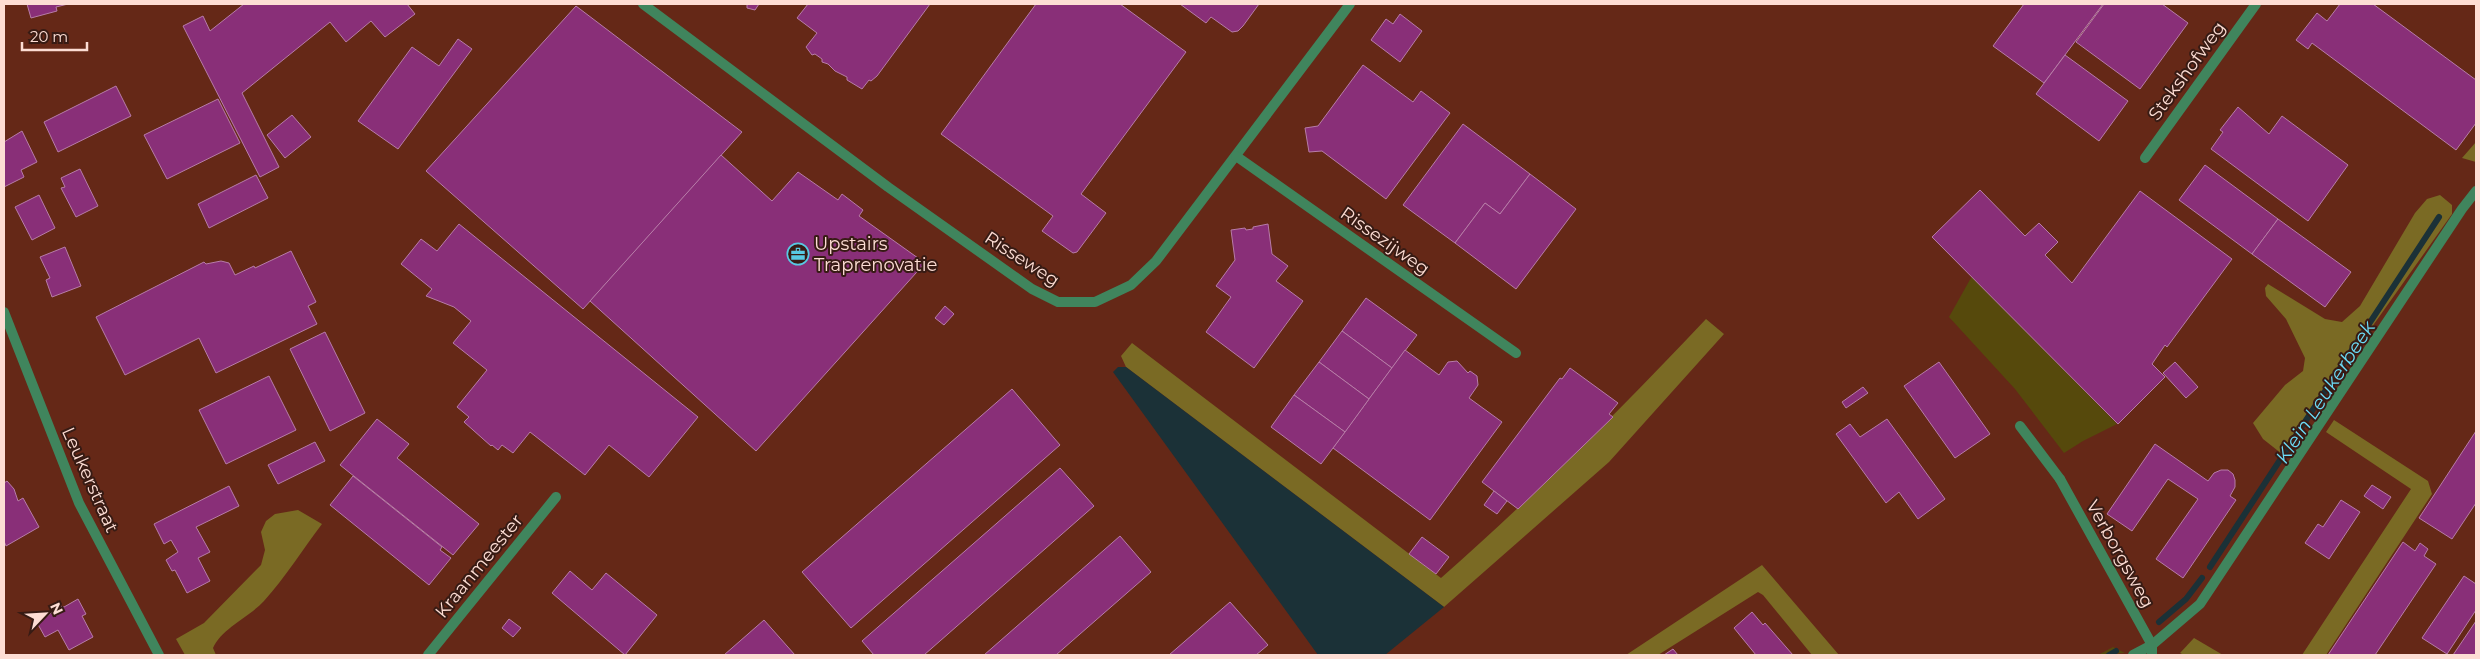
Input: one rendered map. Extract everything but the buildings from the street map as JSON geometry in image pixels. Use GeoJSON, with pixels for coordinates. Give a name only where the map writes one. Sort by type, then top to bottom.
{"type":"FeatureCollection","features":[{"type":"Feature","properties":{"kind":"street","name":"Risseweg"},"geometry":{"type":"LineString","coordinates":[[644,4],[896,192],[1032,289],[1058,302],[1095,302],[1131,285],[1156,261],[1350,4]]}},
{"type":"Feature","properties":{"kind":"street","name":"Stekshofweg"},"geometry":{"type":"LineString","coordinates":[[2145,158],[2256,4]]}},
{"type":"Feature","properties":{"kind":"street","name":"Rissezijweg"},"geometry":{"type":"LineString","coordinates":[[1236,156],[1516,353]]}},
{"type":"Feature","properties":{"kind":"street"},"geometry":{"type":"LineString","coordinates":[[2133,655],[2152,650],[2200,604],[2462,209],[2476,191]]}},
{"type":"Feature","properties":{"kind":"street","name":"Leukerstraat"},"geometry":{"type":"LineString","coordinates":[[4,312],[79,503],[159,655]]}},
{"type":"Feature","properties":{"kind":"street","name":"Verborgsweg"},"geometry":{"type":"LineString","coordinates":[[2020,426],[2060,479],[2152,650]]}},
{"type":"Feature","properties":{"kind":"street","name":"Kraanmeester"},"geometry":{"type":"LineString","coordinates":[[428,655],[556,497]]}},
{"type":"Feature","properties":{"kind":"shaded area"},"geometry":{"type":"Polygon","coordinates":[[[2476,142],[2476,162],[2462,158],[2476,142]]]}},
{"type":"Feature","properties":{"kind":"shaded area"},"geometry":{"type":"Polygon","coordinates":[[[2440,195],[2452,205],[2452,214],[2282,454],[2263,439],[2253,423],[2285,385],[2303,371],[2305,358],[2286,319],[2266,296],[2265,288],[2268,284],[2325,319],[2342,322],[2360,306],[2415,213],[2427,199],[2440,195]]]}},
{"type":"Feature","properties":{"kind":"shaded area"},"geometry":{"type":"Polygon","coordinates":[[[1972,276],[2117,424],[2064,453],[2015,389],[1949,317],[1972,276]]]}},
{"type":"Feature","properties":{"kind":"shaded area"},"geometry":{"type":"Polygon","coordinates":[[[1706,319],[1724,334],[1609,462],[1444,607],[1126,367],[1121,356],[1132,343],[1441,578],[1510,516],[1576,452],[1706,319]]]}},
{"type":"Feature","properties":{"kind":"shaded area"},"geometry":{"type":"Polygon","coordinates":[[[2334,420],[2428,481],[2432,494],[2326,655],[2302,655],[2411,489],[2326,432],[2334,420]]]}},
{"type":"Feature","properties":{"kind":"shaded area"},"geometry":{"type":"Polygon","coordinates":[[[298,510],[322,524],[279,583],[258,607],[229,629],[217,641],[213,648],[216,655],[185,655],[176,639],[204,623],[261,565],[265,550],[261,532],[266,521],[275,514],[298,510]]]}},
{"type":"Feature","properties":{"kind":"shaded area"},"geometry":{"type":"Polygon","coordinates":[[[1762,565],[1839,655],[1812,655],[1763,595],[1758,592],[1658,655],[1626,655],[1762,565]]]}},
{"type":"Feature","properties":{"kind":"shaded area"},"geometry":{"type":"Polygon","coordinates":[[[2194,638],[2223,655],[2184,655],[2180,653],[2194,638]]]}},
{"type":"Feature","properties":{"kind":"shaded area"},"geometry":{"type":"Polygon","coordinates":[[[2113,647],[2125,653],[2098,655],[2113,647]]]}},
{"type":"Feature","properties":{"kind":"water"},"geometry":{"type":"Polygon","coordinates":[[[1118,367],[1126,367],[1444,607],[1385,655],[1318,655],[1113,372],[1118,367]]]}},
{"type":"Feature","properties":{"kind":"waterway","name":"Klein Leukerbeek"},"geometry":{"type":"LineString","coordinates":[[2210,567],[2439,217]]}},
{"type":"Feature","properties":{"kind":"waterway","name":"Klein Leukerbeek"},"geometry":{"type":"LineString","coordinates":[[2159,622],[2186,599],[2202,578]]}},
{"type":"Feature","properties":{"kind":"waterway","name":"Klein Leukerbeek"},"geometry":{"type":"LineString","coordinates":[[2109,655],[2116,651]]}},
{"type":"Feature","properties":{"kind":"place","name":"Upstairs Traprenovatie"},"geometry":{"type":"Point","coordinates":[798,254]}}]}
